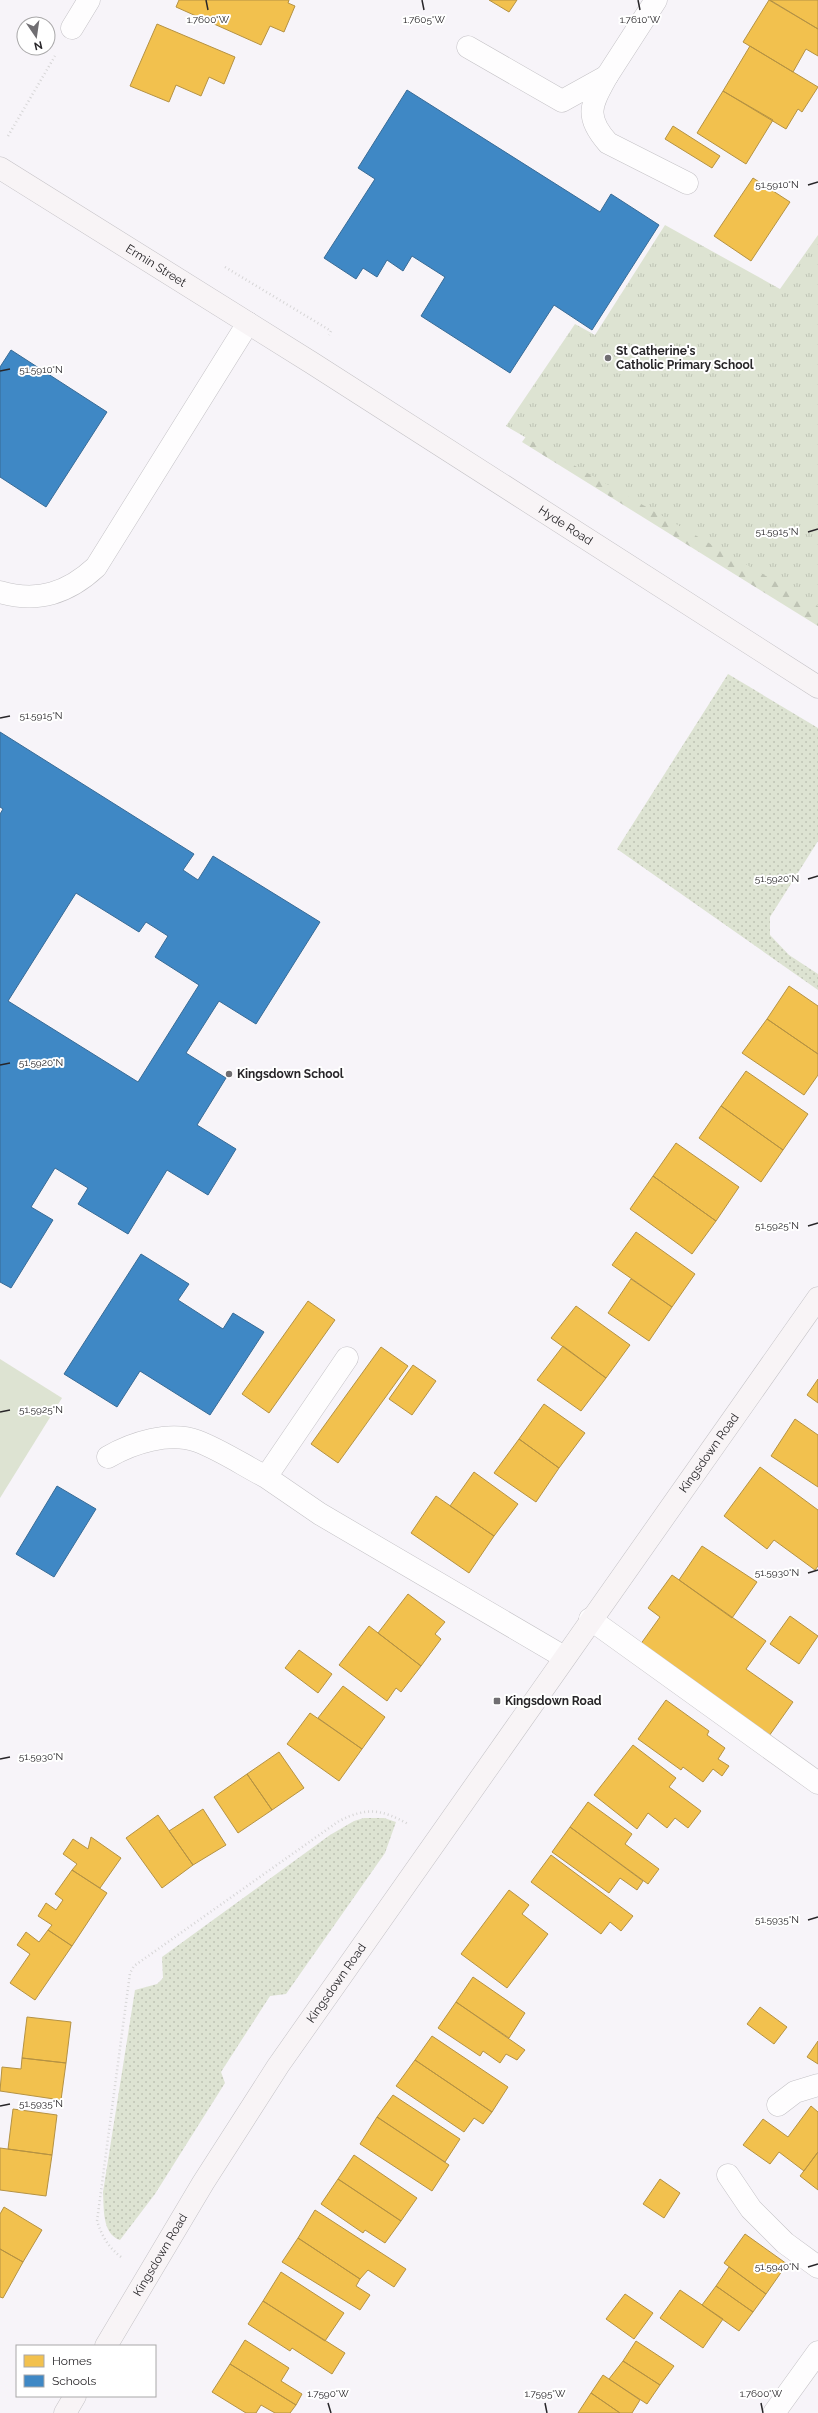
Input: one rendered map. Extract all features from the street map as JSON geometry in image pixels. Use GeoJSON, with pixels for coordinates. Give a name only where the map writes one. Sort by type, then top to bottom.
{"type":"FeatureCollection","features":[{"type":"Feature","properties":{"kind":"main road","name":"Ermin Street"},"geometry":{"type":"LineString","coordinates":[[0,168],[312,363]]}},
{"type":"Feature","properties":{"kind":"main road","name":"Hyde Road"},"geometry":{"type":"LineString","coordinates":[[312,363],[818,687]]}},
{"type":"Feature","properties":{"kind":"main road","name":"Kingsdown Road"},"geometry":{"type":"LineString","coordinates":[[107,2345],[203,2183],[278,2066],[590,1619],[818,1298]]}},
{"type":"Feature","properties":{"kind":"main road"},"geometry":{"type":"LineString","coordinates":[[65,2413],[74,2397]]}},
{"type":"Feature","properties":{"kind":"street"},"geometry":{"type":"LineString","coordinates":[[72,28],[89,0]]}},
{"type":"Feature","properties":{"kind":"street"},"geometry":{"type":"LineString","coordinates":[[656,0],[607,76],[593,101],[593,122],[600,134],[608,143],[687,183]]}},
{"type":"Feature","properties":{"kind":"street"},"geometry":{"type":"LineString","coordinates":[[468,47],[562,101],[607,76]]}},
{"type":"Feature","properties":{"kind":"street"},"geometry":{"type":"LineString","coordinates":[[0,592],[13,596],[38,596],[64,590],[81,580],[96,567],[248,323]]}},
{"type":"Feature","properties":{"kind":"street"},"geometry":{"type":"LineString","coordinates":[[266,1477],[347,1358]]}},
{"type":"Feature","properties":{"kind":"street"},"geometry":{"type":"LineString","coordinates":[[108,1457],[132,1444],[175,1438],[196,1441],[266,1477],[320,1514],[564,1657]]}},
{"type":"Feature","properties":{"kind":"street"},"geometry":{"type":"LineString","coordinates":[[590,1619],[818,1783]]}},
{"type":"Feature","properties":{"kind":"street"},"geometry":{"type":"LineString","coordinates":[[778,2106],[795,2092],[818,2085]]}},
{"type":"Feature","properties":{"kind":"street"},"geometry":{"type":"LineString","coordinates":[[728,2175],[751,2209],[786,2243],[818,2267]]}},
{"type":"Feature","properties":{"kind":"street"},"geometry":{"type":"LineString","coordinates":[[774,2413],[818,2352]]}},
{"type":"Feature","properties":{"kind":"path"},"geometry":{"type":"LineString","coordinates":[[15,140],[8,136],[72,28]]}},
{"type":"Feature","properties":{"kind":"path"},"geometry":{"type":"LineString","coordinates":[[223,266],[331,331],[312,363]]}},
{"type":"Feature","properties":{"kind":"path"},"geometry":{"type":"LineString","coordinates":[[148,2276],[110,2249],[101,2234],[97,2221],[130,1974],[134,1966],[339,1821],[356,1812],[372,1811],[392,1815],[436,1840]]}},
{"type":"Feature","properties":{"kind":"green space"},"geometry":{"type":"Polygon","coordinates":[[[665,225],[780,289],[818,235],[818,606],[506,426],[575,324],[595,335],[665,225]]]}},
{"type":"Feature","properties":{"kind":"green space"},"geometry":{"type":"Polygon","coordinates":[[[542,415],[818,550],[818,626],[522,442],[542,415]]]}},
{"type":"Feature","properties":{"kind":"green space"},"geometry":{"type":"Polygon","coordinates":[[[728,674],[818,728],[818,841],[770,917],[770,935],[789,955],[818,974],[818,990],[617,849],[728,674]]]}},
{"type":"Feature","properties":{"kind":"green space"},"geometry":{"type":"Polygon","coordinates":[[[0,1359],[62,1398],[0,1498],[0,1359]]]}},
{"type":"Feature","properties":{"kind":"green space"},"geometry":{"type":"Polygon","coordinates":[[[364,1818],[384,1818],[396,1822],[385,1853],[286,1994],[270,1996],[221,2072],[225,2083],[155,2194],[120,2240],[114,2237],[105,2220],[103,2192],[135,1990],[157,1984],[163,1978],[162,1957],[330,1835],[354,1821],[364,1818]]]}},
{"type":"Feature","properties":{"kind":"building: Homes"},"geometry":{"type":"Polygon","coordinates":[[[179,0],[289,0],[288,3],[295,6],[284,32],[270,26],[261,45],[176,7],[179,0]]]}},
{"type":"Feature","properties":{"kind":"building: Homes"},"geometry":{"type":"Polygon","coordinates":[[[489,0],[517,0],[509,12],[489,0]]]}},
{"type":"Feature","properties":{"kind":"building: Homes"},"geometry":{"type":"Polygon","coordinates":[[[769,0],[818,29],[818,56],[806,49],[793,72],[743,42],[769,0]]]}},
{"type":"Feature","properties":{"kind":"building: Homes"},"geometry":{"type":"Polygon","coordinates":[[[770,0],[818,0],[818,29],[770,0]]]}},
{"type":"Feature","properties":{"kind":"building: Homes"},"geometry":{"type":"Polygon","coordinates":[[[157,24],[235,57],[224,84],[209,77],[201,96],[176,85],[169,102],[130,86],[157,24]]]}},
{"type":"Feature","properties":{"kind":"building: Homes"},"geometry":{"type":"Polygon","coordinates":[[[750,46],[818,87],[802,112],[798,109],[786,129],[723,91],[750,46]]]}},
{"type":"Feature","properties":{"kind":"building: Homes"},"geometry":{"type":"Polygon","coordinates":[[[723,91],[773,120],[746,164],[697,133],[723,91]]]}},
{"type":"Feature","properties":{"kind":"building: Homes"},"geometry":{"type":"Polygon","coordinates":[[[673,126],[720,156],[712,168],[665,139],[673,126]]]}},
{"type":"Feature","properties":{"kind":"building: Homes"},"geometry":{"type":"Polygon","coordinates":[[[753,178],[790,202],[751,261],[714,236],[753,178]]]}},
{"type":"Feature","properties":{"kind":"building: Homes"},"geometry":{"type":"Polygon","coordinates":[[[789,986],[818,1006],[818,1054],[767,1019],[789,986]]]}},
{"type":"Feature","properties":{"kind":"building: Homes"},"geometry":{"type":"Polygon","coordinates":[[[767,1019],[818,1054],[818,1075],[804,1095],[742,1053],[767,1019]]]}},
{"type":"Feature","properties":{"kind":"building: Homes"},"geometry":{"type":"Polygon","coordinates":[[[746,1071],[808,1114],[783,1150],[721,1106],[746,1071]]]}},
{"type":"Feature","properties":{"kind":"building: Homes"},"geometry":{"type":"Polygon","coordinates":[[[721,1106],[783,1150],[761,1182],[699,1138],[721,1106]]]}},
{"type":"Feature","properties":{"kind":"building: Homes"},"geometry":{"type":"Polygon","coordinates":[[[676,1143],[739,1187],[716,1221],[653,1176],[676,1143]]]}},
{"type":"Feature","properties":{"kind":"building: Homes"},"geometry":{"type":"Polygon","coordinates":[[[653,1176],[716,1221],[692,1254],[630,1209],[653,1176]]]}},
{"type":"Feature","properties":{"kind":"building: Homes"},"geometry":{"type":"Polygon","coordinates":[[[636,1232],[695,1274],[672,1307],[612,1265],[636,1232]]]}},
{"type":"Feature","properties":{"kind":"building: Homes"},"geometry":{"type":"Polygon","coordinates":[[[631,1279],[672,1307],[649,1341],[608,1313],[631,1279]]]}},
{"type":"Feature","properties":{"kind":"building: Homes"},"geometry":{"type":"Polygon","coordinates":[[[308,1301],[335,1320],[269,1413],[242,1394],[308,1301]]]}},
{"type":"Feature","properties":{"kind":"building: Homes"},"geometry":{"type":"Polygon","coordinates":[[[576,1306],[630,1345],[606,1378],[551,1338],[576,1306]]]}},
{"type":"Feature","properties":{"kind":"building: Homes"},"geometry":{"type":"Polygon","coordinates":[[[563,1346],[606,1378],[581,1411],[537,1380],[563,1346]]]}},
{"type":"Feature","properties":{"kind":"building: Homes"},"geometry":{"type":"Polygon","coordinates":[[[381,1347],[408,1366],[338,1463],[311,1444],[381,1347]]]}},
{"type":"Feature","properties":{"kind":"building: Homes"},"geometry":{"type":"Polygon","coordinates":[[[413,1365],[436,1381],[412,1415],[389,1399],[413,1365]]]}},
{"type":"Feature","properties":{"kind":"building: Homes"},"geometry":{"type":"Polygon","coordinates":[[[818,1379],[818,1403],[807,1395],[818,1379]]]}},
{"type":"Feature","properties":{"kind":"building: Homes"},"geometry":{"type":"Polygon","coordinates":[[[544,1404],[585,1433],[559,1468],[519,1439],[544,1404]]]}},
{"type":"Feature","properties":{"kind":"building: Homes"},"geometry":{"type":"Polygon","coordinates":[[[795,1419],[818,1435],[818,1487],[771,1456],[795,1419]]]}},
{"type":"Feature","properties":{"kind":"building: Homes"},"geometry":{"type":"Polygon","coordinates":[[[519,1439],[559,1468],[536,1502],[494,1473],[519,1439]]]}},
{"type":"Feature","properties":{"kind":"building: Homes"},"geometry":{"type":"Polygon","coordinates":[[[760,1467],[818,1510],[818,1566],[815,1570],[774,1540],[767,1549],[724,1516],[760,1467]]]}},
{"type":"Feature","properties":{"kind":"building: Homes"},"geometry":{"type":"Polygon","coordinates":[[[474,1472],[518,1504],[494,1536],[450,1506],[474,1472]]]}},
{"type":"Feature","properties":{"kind":"building: Homes"},"geometry":{"type":"Polygon","coordinates":[[[436,1496],[494,1536],[469,1573],[411,1533],[436,1496]]]}},
{"type":"Feature","properties":{"kind":"building: Homes"},"geometry":{"type":"Polygon","coordinates":[[[702,1546],[757,1582],[732,1618],[679,1580],[702,1546]]]}},
{"type":"Feature","properties":{"kind":"building: Homes"},"geometry":{"type":"Polygon","coordinates":[[[672,1575],[766,1641],[746,1669],[793,1702],[769,1736],[640,1645],[660,1617],[648,1608],[672,1575]]]}},
{"type":"Feature","properties":{"kind":"building: Homes"},"geometry":{"type":"Polygon","coordinates":[[[408,1594],[445,1622],[435,1634],[441,1639],[421,1666],[378,1633],[408,1594]]]}},
{"type":"Feature","properties":{"kind":"building: Homes"},"geometry":{"type":"Polygon","coordinates":[[[790,1616],[818,1636],[799,1664],[770,1644],[790,1616]]]}},
{"type":"Feature","properties":{"kind":"building: Homes"},"geometry":{"type":"Polygon","coordinates":[[[369,1626],[421,1666],[401,1692],[396,1688],[387,1701],[339,1665],[369,1626]]]}},
{"type":"Feature","properties":{"kind":"building: Homes"},"geometry":{"type":"Polygon","coordinates":[[[299,1650],[332,1674],[318,1693],[285,1668],[299,1650]]]}},
{"type":"Feature","properties":{"kind":"building: Homes"},"geometry":{"type":"Polygon","coordinates":[[[343,1686],[385,1717],[362,1749],[318,1718],[343,1686]]]}},
{"type":"Feature","properties":{"kind":"building: Homes"},"geometry":{"type":"Polygon","coordinates":[[[666,1700],[709,1731],[707,1735],[725,1748],[718,1759],[729,1766],[722,1776],[713,1769],[703,1782],[683,1767],[681,1770],[638,1739],[666,1700]]]}},
{"type":"Feature","properties":{"kind":"building: Homes"},"geometry":{"type":"Polygon","coordinates":[[[310,1713],[362,1749],[339,1781],[287,1744],[310,1713]]]}},
{"type":"Feature","properties":{"kind":"building: Homes"},"geometry":{"type":"Polygon","coordinates":[[[633,1745],[676,1778],[669,1787],[701,1811],[688,1828],[675,1818],[667,1828],[648,1813],[637,1829],[594,1795],[633,1745]]]}},
{"type":"Feature","properties":{"kind":"building: Homes"},"geometry":{"type":"Polygon","coordinates":[[[279,1752],[304,1788],[272,1810],[247,1774],[279,1752]]]}},
{"type":"Feature","properties":{"kind":"building: Homes"},"geometry":{"type":"Polygon","coordinates":[[[247,1774],[272,1810],[238,1833],[214,1797],[247,1774]]]}},
{"type":"Feature","properties":{"kind":"building: Homes"},"geometry":{"type":"Polygon","coordinates":[[[588,1802],[632,1834],[625,1844],[659,1869],[648,1884],[570,1827],[588,1802]]]}},
{"type":"Feature","properties":{"kind":"building: Homes"},"geometry":{"type":"Polygon","coordinates":[[[203,1809],[226,1845],[193,1865],[169,1831],[203,1809]]]}},
{"type":"Feature","properties":{"kind":"building: Homes"},"geometry":{"type":"Polygon","coordinates":[[[158,1815],[193,1865],[162,1888],[126,1838],[158,1815]]]}},
{"type":"Feature","properties":{"kind":"building: Homes"},"geometry":{"type":"Polygon","coordinates":[[[570,1827],[643,1881],[637,1890],[620,1878],[609,1893],[552,1852],[570,1827]]]}},
{"type":"Feature","properties":{"kind":"building: Homes"},"geometry":{"type":"Polygon","coordinates":[[[91,1837],[121,1858],[100,1888],[72,1870],[77,1864],[63,1854],[73,1839],[88,1849],[91,1837]]]}},
{"type":"Feature","properties":{"kind":"building: Homes"},"geometry":{"type":"Polygon","coordinates":[[[551,1855],[633,1916],[621,1931],[610,1922],[601,1934],[531,1882],[551,1855]]]}},
{"type":"Feature","properties":{"kind":"building: Homes"},"geometry":{"type":"Polygon","coordinates":[[[72,1870],[107,1893],[72,1946],[48,1930],[52,1925],[38,1916],[46,1903],[56,1910],[63,1900],[55,1894],[72,1870]]]}},
{"type":"Feature","properties":{"kind":"building: Homes"},"geometry":{"type":"Polygon","coordinates":[[[509,1890],[529,1905],[522,1914],[548,1934],[507,1988],[461,1954],[509,1890]]]}},
{"type":"Feature","properties":{"kind":"building: Homes"},"geometry":{"type":"Polygon","coordinates":[[[48,1930],[72,1946],[35,2000],[10,1983],[30,1954],[17,1945],[26,1932],[39,1942],[48,1930]]]}},
{"type":"Feature","properties":{"kind":"building: Homes"},"geometry":{"type":"Polygon","coordinates":[[[473,1977],[525,2013],[509,2038],[456,2002],[473,1977]]]}},
{"type":"Feature","properties":{"kind":"building: Homes"},"geometry":{"type":"Polygon","coordinates":[[[456,2002],[525,2050],[517,2060],[506,2054],[500,2063],[483,2051],[480,2056],[438,2028],[456,2002]]]}},
{"type":"Feature","properties":{"kind":"building: Homes"},"geometry":{"type":"Polygon","coordinates":[[[760,2007],[787,2027],[774,2044],[747,2024],[760,2007]]]}},
{"type":"Feature","properties":{"kind":"building: Homes"},"geometry":{"type":"Polygon","coordinates":[[[27,2017],[71,2022],[66,2063],[22,2058],[27,2017]]]}},
{"type":"Feature","properties":{"kind":"building: Homes"},"geometry":{"type":"Polygon","coordinates":[[[432,2036],[508,2087],[492,2112],[415,2060],[432,2036]]]}},
{"type":"Feature","properties":{"kind":"building: Homes"},"geometry":{"type":"Polygon","coordinates":[[[818,2041],[818,2064],[807,2057],[818,2041]]]}},
{"type":"Feature","properties":{"kind":"building: Homes"},"geometry":{"type":"Polygon","coordinates":[[[22,2058],[66,2063],[61,2100],[0,2091],[2,2067],[21,2069],[22,2058]]]}},
{"type":"Feature","properties":{"kind":"building: Homes"},"geometry":{"type":"Polygon","coordinates":[[[415,2060],[492,2112],[483,2124],[474,2118],[464,2132],[396,2086],[415,2060]]]}},
{"type":"Feature","properties":{"kind":"building: Homes"},"geometry":{"type":"Polygon","coordinates":[[[393,2095],[460,2139],[445,2162],[377,2117],[393,2095]]]}},
{"type":"Feature","properties":{"kind":"building: Homes"},"geometry":{"type":"Polygon","coordinates":[[[811,2106],[818,2112],[818,2152],[804,2171],[779,2152],[770,2164],[743,2145],[763,2119],[788,2137],[811,2106]]]}},
{"type":"Feature","properties":{"kind":"building: Homes"},"geometry":{"type":"Polygon","coordinates":[[[13,2109],[57,2115],[52,2155],[8,2149],[13,2109]]]}},
{"type":"Feature","properties":{"kind":"building: Homes"},"geometry":{"type":"Polygon","coordinates":[[[377,2117],[449,2165],[432,2191],[360,2144],[377,2117]]]}},
{"type":"Feature","properties":{"kind":"building: Homes"},"geometry":{"type":"Polygon","coordinates":[[[0,2148],[52,2155],[46,2196],[0,2190],[0,2148]]]}},
{"type":"Feature","properties":{"kind":"building: Homes"},"geometry":{"type":"Polygon","coordinates":[[[818,2152],[818,2190],[800,2176],[818,2152]]]}},
{"type":"Feature","properties":{"kind":"building: Homes"},"geometry":{"type":"Polygon","coordinates":[[[354,2155],[417,2198],[401,2221],[338,2179],[354,2155]]]}},
{"type":"Feature","properties":{"kind":"building: Homes"},"geometry":{"type":"Polygon","coordinates":[[[338,2179],[401,2221],[385,2243],[365,2230],[363,2233],[321,2204],[338,2179]]]}},
{"type":"Feature","properties":{"kind":"building: Homes"},"geometry":{"type":"Polygon","coordinates":[[[660,2179],[680,2193],[664,2218],[643,2204],[660,2179]]]}},
{"type":"Feature","properties":{"kind":"building: Homes"},"geometry":{"type":"Polygon","coordinates":[[[4,2207],[42,2230],[23,2262],[0,2249],[0,2214],[4,2207]]]}},
{"type":"Feature","properties":{"kind":"building: Homes"},"geometry":{"type":"Polygon","coordinates":[[[315,2210],[406,2269],[394,2287],[368,2270],[360,2279],[298,2238],[315,2210]]]}},
{"type":"Feature","properties":{"kind":"building: Homes"},"geometry":{"type":"Polygon","coordinates":[[[745,2234],[787,2264],[766,2294],[724,2263],[745,2234]]]}},
{"type":"Feature","properties":{"kind":"building: Homes"},"geometry":{"type":"Polygon","coordinates":[[[298,2238],[360,2279],[356,2286],[370,2295],[360,2310],[282,2262],[298,2238]]]}},
{"type":"Feature","properties":{"kind":"building: Homes"},"geometry":{"type":"Polygon","coordinates":[[[0,2249],[23,2262],[3,2298],[0,2297],[0,2249]]]}},
{"type":"Feature","properties":{"kind":"building: Homes"},"geometry":{"type":"Polygon","coordinates":[[[729,2267],[766,2294],[753,2312],[716,2286],[729,2267]]]}},
{"type":"Feature","properties":{"kind":"building: Homes"},"geometry":{"type":"Polygon","coordinates":[[[281,2272],[344,2313],[325,2341],[263,2301],[281,2272]]]}},
{"type":"Feature","properties":{"kind":"building: Homes"},"geometry":{"type":"Polygon","coordinates":[[[716,2286],[753,2312],[739,2331],[702,2305],[716,2286]]]}},
{"type":"Feature","properties":{"kind":"building: Homes"},"geometry":{"type":"Polygon","coordinates":[[[680,2290],[723,2319],[703,2348],[660,2318],[680,2290]]]}},
{"type":"Feature","properties":{"kind":"building: Homes"},"geometry":{"type":"Polygon","coordinates":[[[625,2294],[653,2313],[634,2339],[606,2319],[625,2294]]]}},
{"type":"Feature","properties":{"kind":"building: Homes"},"geometry":{"type":"Polygon","coordinates":[[[263,2301],[345,2353],[332,2374],[292,2348],[290,2351],[248,2324],[263,2301]]]}},
{"type":"Feature","properties":{"kind":"building: Homes"},"geometry":{"type":"Polygon","coordinates":[[[245,2340],[289,2368],[281,2381],[302,2394],[296,2405],[230,2364],[245,2340]]]}},
{"type":"Feature","properties":{"kind":"building: Homes"},"geometry":{"type":"Polygon","coordinates":[[[636,2341],[674,2366],[660,2385],[623,2361],[636,2341]]]}},
{"type":"Feature","properties":{"kind":"building: Homes"},"geometry":{"type":"Polygon","coordinates":[[[623,2361],[660,2385],[647,2404],[609,2379],[623,2361]]]}},
{"type":"Feature","properties":{"kind":"building: Homes"},"geometry":{"type":"Polygon","coordinates":[[[230,2364],[296,2405],[290,2413],[275,2413],[261,2405],[256,2413],[246,2413],[212,2392],[230,2364]]]}},
{"type":"Feature","properties":{"kind":"building: Homes"},"geometry":{"type":"Polygon","coordinates":[[[603,2375],[640,2400],[632,2413],[620,2413],[591,2393],[603,2375]]]}},
{"type":"Feature","properties":{"kind":"building: Homes"},"geometry":{"type":"Polygon","coordinates":[[[591,2393],[620,2413],[578,2413],[591,2393]]]}},
{"type":"Feature","properties":{"kind":"building: Schools"},"geometry":{"type":"Polygon","coordinates":[[[407,90],[600,212],[611,194],[659,225],[592,330],[554,305],[510,373],[421,316],[445,277],[412,256],[403,271],[387,260],[377,277],[363,268],[356,279],[324,258],[375,179],[358,168],[407,90]]]}},
{"type":"Feature","properties":{"kind":"building: Schools"},"geometry":{"type":"Polygon","coordinates":[[[11,350],[107,412],[46,507],[0,477],[0,367],[11,350]]]}},
{"type":"Feature","properties":{"kind":"building: Schools"},"geometry":{"type":"Polygon","coordinates":[[[0,732],[194,854],[183,870],[198,880],[213,856],[320,922],[256,1024],[219,1001],[186,1053],[226,1078],[197,1125],[236,1149],[208,1195],[167,1170],[128,1234],[78,1204],[88,1188],[55,1168],[31,1207],[53,1220],[11,1288],[0,1282],[0,814],[3,809],[0,807],[0,732]],[[76,893],[8,1001],[138,1082],[199,985],[155,957],[168,936],[146,922],[139,932],[76,893]]]}},
{"type":"Feature","properties":{"kind":"building: Schools"},"geometry":{"type":"Polygon","coordinates":[[[141,1254],[189,1284],[178,1300],[223,1329],[233,1313],[264,1332],[210,1415],[140,1371],[117,1407],[64,1374],[141,1254]]]}},
{"type":"Feature","properties":{"kind":"building: Schools"},"geometry":{"type":"Polygon","coordinates":[[[57,1486],[96,1509],[54,1577],[16,1554],[57,1486]]]}},
{"type":"Feature","properties":{"kind":"place","name":"St Catherine's Catholic Primary School"},"geometry":{"type":"Point","coordinates":[608,358]}},
{"type":"Feature","properties":{"kind":"place","name":"Kingsdown School"},"geometry":{"type":"Point","coordinates":[229,1074]}},
{"type":"Feature","properties":{"kind":"place","name":"Kingsdown Road"},"geometry":{"type":"Point","coordinates":[497,1701]}}]}
